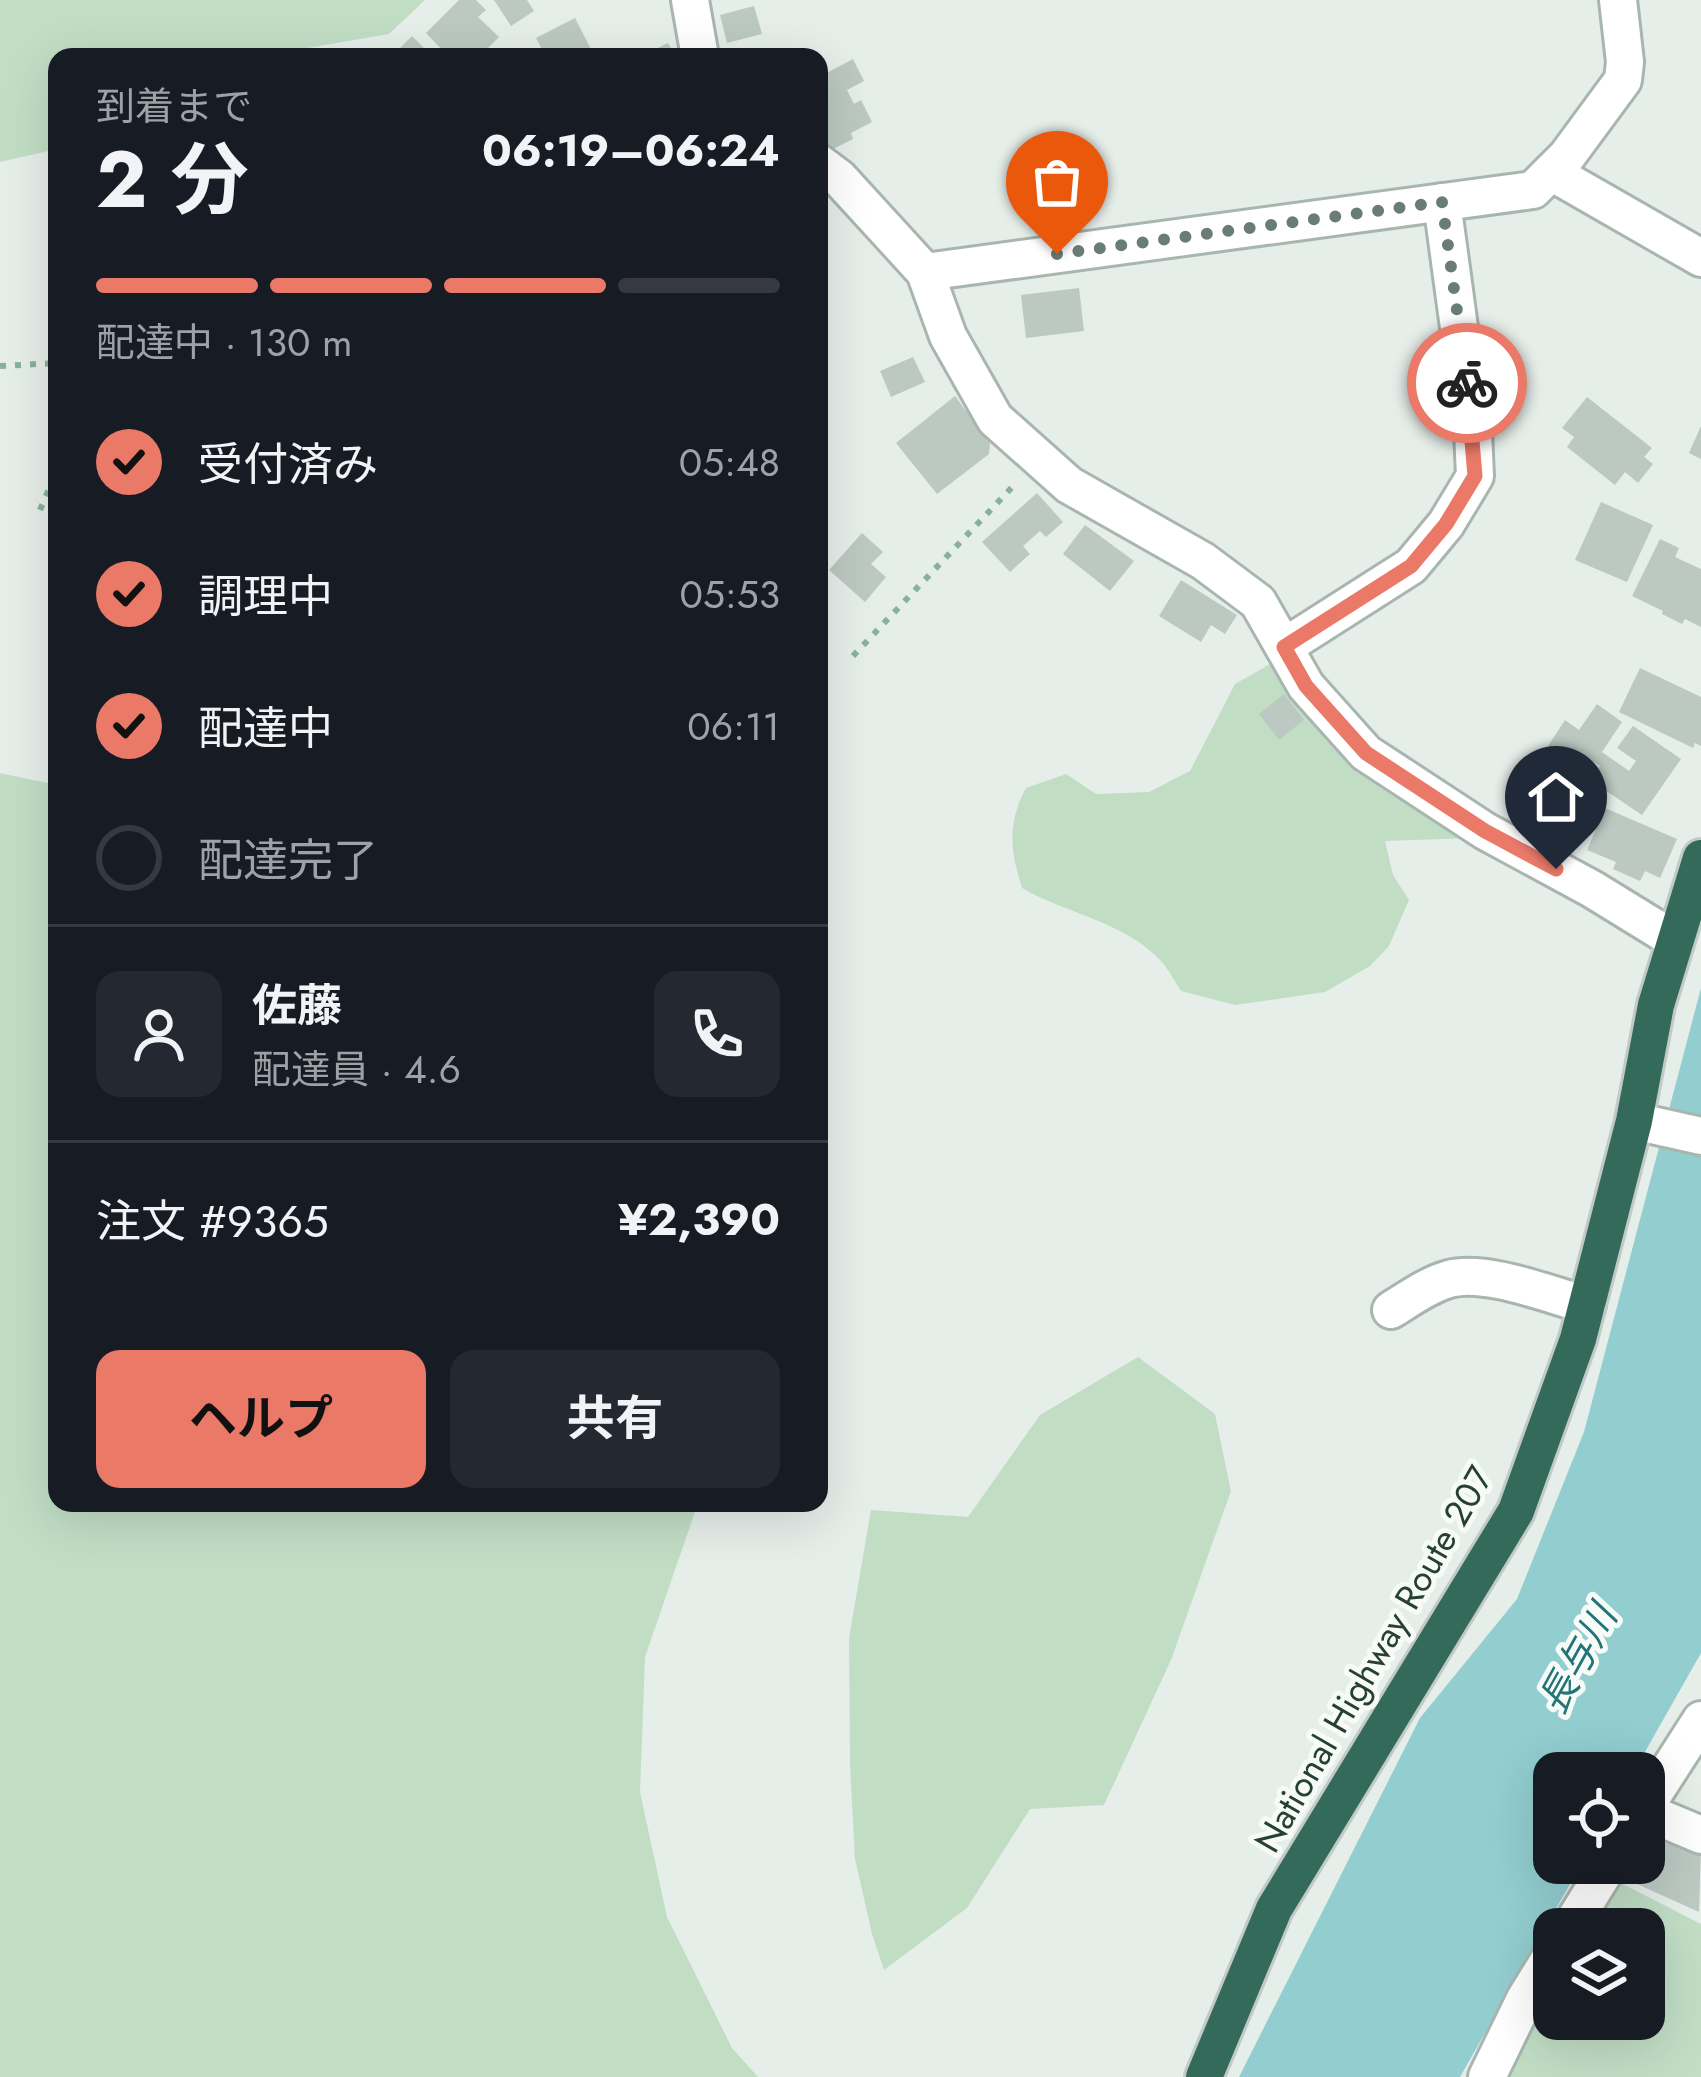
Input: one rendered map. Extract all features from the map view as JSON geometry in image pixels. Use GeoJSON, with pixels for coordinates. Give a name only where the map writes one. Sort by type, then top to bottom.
{"type":"FeatureCollection","features":[{"type":"Feature","properties":{"kind":"highway","name":"National Highway Route 207"},"geometry":{"type":"LineString","coordinates":[[1204,2077],[1274,1909],[1516,1511],[1578,1339],[1642,1123],[1656,1005],[1701,858]]}},
{"type":"Feature","properties":{"kind":"street"},"geometry":{"type":"LineString","coordinates":[[690,0],[698,48]]}},
{"type":"Feature","properties":{"kind":"street"},"geometry":{"type":"LineString","coordinates":[[925,272],[1533,190],[1567,156],[1623,80],[1618,0]]}},
{"type":"Feature","properties":{"kind":"street"},"geometry":{"type":"LineString","coordinates":[[828,170],[925,272],[948,336],[994,419],[1070,485],[1203,561],[1258,602],[1306,686],[1366,753],[1485,831],[1675,940]]}},
{"type":"Feature","properties":{"kind":"street"},"geometry":{"type":"LineString","coordinates":[[1551,172],[1701,258]]}},
{"type":"Feature","properties":{"kind":"street"},"geometry":{"type":"LineString","coordinates":[[1284,647],[1411,566],[1446,524],[1475,476],[1442,202]]}},
{"type":"Feature","properties":{"kind":"street"},"geometry":{"type":"LineString","coordinates":[[1642,1123],[1701,1136]]}},
{"type":"Feature","properties":{"kind":"street"},"geometry":{"type":"LineString","coordinates":[[1391,1310],[1452,1278],[1517,1285],[1586,1305]]}},
{"type":"Feature","properties":{"kind":"street"},"geometry":{"type":"LineString","coordinates":[[1665,1777],[1701,1720]]}},
{"type":"Feature","properties":{"kind":"street"},"geometry":{"type":"LineString","coordinates":[[1665,1819],[1701,1835]]}},
{"type":"Feature","properties":{"kind":"street"},"geometry":{"type":"LineString","coordinates":[[1487,2077],[1533,1986]]}},
{"type":"Feature","properties":{"kind":"path"},"geometry":{"type":"LineString","coordinates":[[0,366],[48,363]]}},
{"type":"Feature","properties":{"kind":"path"},"geometry":{"type":"LineString","coordinates":[[854,656],[1039,458]]}},
{"type":"Feature","properties":{"kind":"path"},"geometry":{"type":"LineString","coordinates":[[40,510],[48,491]]}},
{"type":"Feature","properties":{"kind":"green space"},"geometry":{"type":"Polygon","coordinates":[[[0,0],[425,0],[389,34],[307,48],[48,48],[48,151],[0,162],[0,0]]]}},
{"type":"Feature","properties":{"kind":"green space"},"geometry":{"type":"Polygon","coordinates":[[[1279,659],[1473,838],[1385,841],[1393,875],[1409,900],[1389,946],[1370,966],[1325,992],[1235,1005],[1181,991],[1144,946],[1022,888],[1013,825],[1026,788],[1066,774],[1096,794],[1149,792],[1190,771],[1235,684],[1279,659]]]}},
{"type":"Feature","properties":{"kind":"green space"},"geometry":{"type":"Polygon","coordinates":[[[0,773],[48,783],[48,1512],[695,1512],[645,1657],[640,1792],[667,1917],[732,2048],[758,2077],[0,2077],[0,773]]]}},
{"type":"Feature","properties":{"kind":"green space"},"geometry":{"type":"Polygon","coordinates":[[[1138,1357],[1215,1414],[1231,1491],[1171,1660],[1104,1805],[1030,1809],[967,1908],[884,1970],[855,1859],[850,1765],[849,1638],[871,1510],[968,1517],[1040,1415],[1138,1357]]]}},
{"type":"Feature","properties":{"kind":"green space"},"geometry":{"type":"Polygon","coordinates":[[[1610,1884],[1623,1884],[1701,1924],[1701,2077],[1508,2077],[1533,2028],[1533,2040],[1665,2040],[1665,1908],[1597,1908],[1610,1884]]]}},
{"type":"Feature","properties":{"kind":"water","name":"長与川"},"geometry":{"type":"Polygon","coordinates":[[[1701,988],[1701,1653],[1645,1752],[1533,1752],[1533,1884],[1570,1884],[1556,1908],[1533,1908],[1533,1949],[1460,2077],[1239,2077],[1420,1718],[1517,1599],[1584,1432],[1701,988]]]}},
{"type":"Feature","properties":{"kind":"building"},"geometry":{"type":"Polygon","coordinates":[[[459,0],[476,0],[486,10],[478,17],[499,37],[488,48],[440,48],[426,33],[459,0]]]}},
{"type":"Feature","properties":{"kind":"building"},"geometry":{"type":"Polygon","coordinates":[[[494,0],[527,0],[534,11],[511,26],[494,0]]]}},
{"type":"Feature","properties":{"kind":"building"},"geometry":{"type":"Polygon","coordinates":[[[754,6],[762,34],[727,43],[720,15],[754,6]]]}},
{"type":"Feature","properties":{"kind":"building"},"geometry":{"type":"Polygon","coordinates":[[[575,18],[590,48],[541,48],[536,38],[575,18]]]}},
{"type":"Feature","properties":{"kind":"building"},"geometry":{"type":"Polygon","coordinates":[[[412,36],[424,48],[400,48],[412,36]]]}},
{"type":"Feature","properties":{"kind":"building"},"geometry":{"type":"Polygon","coordinates":[[[853,59],[864,81],[847,90],[854,104],[861,100],[872,122],[831,150],[828,144],[828,72],[853,59]]]}},
{"type":"Feature","properties":{"kind":"building"},"geometry":{"type":"Polygon","coordinates":[[[1079,288],[1084,331],[1026,338],[1021,295],[1079,288]]]}},
{"type":"Feature","properties":{"kind":"building"},"geometry":{"type":"Polygon","coordinates":[[[913,357],[925,382],[891,397],[880,371],[913,357]]]}},
{"type":"Feature","properties":{"kind":"building"},"geometry":{"type":"Polygon","coordinates":[[[955,396],[990,443],[989,454],[937,494],[896,443],[955,396]]]}},
{"type":"Feature","properties":{"kind":"building"},"geometry":{"type":"Polygon","coordinates":[[[1587,397],[1652,448],[1644,457],[1653,464],[1638,483],[1625,472],[1615,485],[1567,447],[1574,437],[1562,428],[1587,397]]]}},
{"type":"Feature","properties":{"kind":"building"},"geometry":{"type":"Polygon","coordinates":[[[1701,426],[1701,459],[1689,453],[1701,426]]]}},
{"type":"Feature","properties":{"kind":"building"},"geometry":{"type":"Polygon","coordinates":[[[1037,493],[1063,522],[1046,537],[1040,531],[1023,546],[1030,554],[1010,572],[982,542],[1037,493]]]}},
{"type":"Feature","properties":{"kind":"building"},"geometry":{"type":"Polygon","coordinates":[[[1601,502],[1653,525],[1627,582],[1575,560],[1601,502]]]}},
{"type":"Feature","properties":{"kind":"building"},"geometry":{"type":"Polygon","coordinates":[[[1085,525],[1134,561],[1110,591],[1063,554],[1085,525]]]}},
{"type":"Feature","properties":{"kind":"building"},"geometry":{"type":"Polygon","coordinates":[[[862,533],[883,552],[871,564],[886,577],[865,602],[829,570],[862,533]]]}},
{"type":"Feature","properties":{"kind":"building"},"geometry":{"type":"Polygon","coordinates":[[[1660,539],[1679,548],[1675,557],[1701,569],[1701,627],[1685,619],[1682,624],[1632,596],[1660,539]]]}},
{"type":"Feature","properties":{"kind":"building"},"geometry":{"type":"Polygon","coordinates":[[[1181,580],[1237,615],[1225,634],[1211,625],[1201,642],[1159,616],[1181,580]]]}},
{"type":"Feature","properties":{"kind":"building"},"geometry":{"type":"Polygon","coordinates":[[[1640,668],[1701,697],[1701,746],[1695,743],[1693,748],[1619,712],[1640,668]]]}},
{"type":"Feature","properties":{"kind":"building"},"geometry":{"type":"Polygon","coordinates":[[[1284,694],[1304,720],[1279,740],[1259,714],[1284,694]]]}},
{"type":"Feature","properties":{"kind":"building"},"geometry":{"type":"Polygon","coordinates":[[[1597,704],[1622,722],[1602,752],[1629,771],[1636,761],[1617,748],[1633,726],[1681,759],[1642,815],[1590,780],[1600,766],[1588,758],[1580,769],[1548,746],[1565,720],[1579,730],[1597,704]]]}},
{"type":"Feature","properties":{"kind":"building"},"geometry":{"type":"Polygon","coordinates":[[[1555,785],[1599,805],[1583,839],[1577,836],[1573,845],[1518,824],[1533,791],[1549,799],[1555,785]]]}},
{"type":"Feature","properties":{"kind":"building"},"geometry":{"type":"Polygon","coordinates":[[[1605,808],[1677,839],[1660,878],[1645,871],[1640,881],[1613,869],[1616,862],[1587,850],[1605,808]]]}},
{"type":"Feature","properties":{"kind":"building"},"geometry":{"type":"Polygon","coordinates":[[[1665,1832],[1701,1847],[1699,1912],[1637,1884],[1665,1884],[1665,1832]]]}},
{"type":"Feature","properties":{"kind":"way so far"},"geometry":{"type":"LineString","coordinates":[[1057,254],[1442,202],[1467,383]]}},
{"type":"Feature","properties":{"kind":"route"},"geometry":{"type":"LineString","coordinates":[[1467,383],[1475,476],[1446,524],[1411,566],[1284,647],[1306,686],[1366,753],[1485,831],[1556,869]]}}]}
